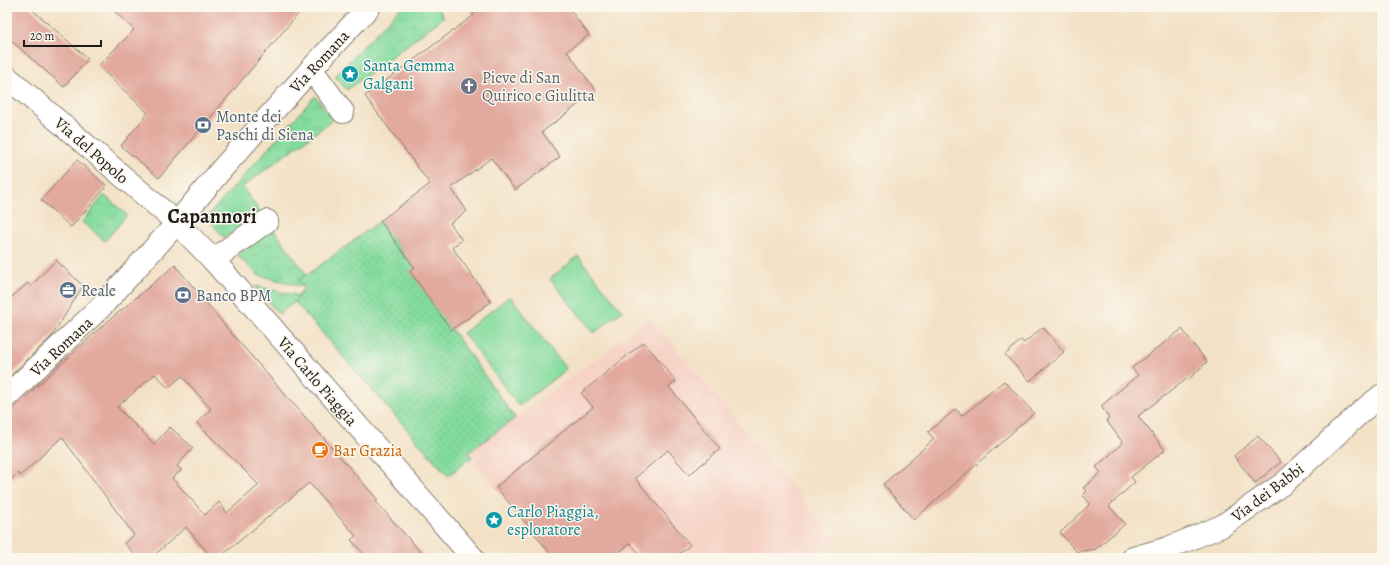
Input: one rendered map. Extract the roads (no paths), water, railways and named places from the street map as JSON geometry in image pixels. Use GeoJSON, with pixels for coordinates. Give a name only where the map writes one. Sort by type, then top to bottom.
{"type":"FeatureCollection","features":[{"type":"Feature","properties":{"kind":"street","name":"Via Romana"},"geometry":{"type":"LineString","coordinates":[[7,396],[97,311],[177,223],[221,170],[311,69],[369,7]]}},
{"type":"Feature","properties":{"kind":"street"},"geometry":{"type":"LineString","coordinates":[[311,69],[343,112]]}},
{"type":"Feature","properties":{"kind":"street","name":"Via del Popolo"},"geometry":{"type":"LineString","coordinates":[[7,77],[177,223]]}},
{"type":"Feature","properties":{"kind":"street"},"geometry":{"type":"LineString","coordinates":[[213,260],[267,221]]}},
{"type":"Feature","properties":{"kind":"street","name":"Via Carlo Piaggia"},"geometry":{"type":"LineString","coordinates":[[177,223],[201,246],[473,558]]}},
{"type":"Feature","properties":{"kind":"street","name":"Via dei Babbi"},"geometry":{"type":"LineString","coordinates":[[1133,558],[1168,548],[1222,526],[1284,483],[1362,410],[1382,395]]}},
{"type":"Feature","properties":{"kind":"place","name":"Santa Gemma Galgani"},"geometry":{"type":"Point","coordinates":[350,74]}},
{"type":"Feature","properties":{"kind":"place","name":"Pieve di San Quirico e Giulitta"},"geometry":{"type":"Point","coordinates":[469,86]}},
{"type":"Feature","properties":{"kind":"place","name":"Monte dei Paschi di Siena"},"geometry":{"type":"Point","coordinates":[203,125]}},
{"type":"Feature","properties":{"kind":"place","name":"Reale"},"geometry":{"type":"Point","coordinates":[68,290]}},
{"type":"Feature","properties":{"kind":"place","name":"Banco BPM"},"geometry":{"type":"Point","coordinates":[183,295]}},
{"type":"Feature","properties":{"kind":"place","name":"Bar Grazia"},"geometry":{"type":"Point","coordinates":[320,450]}},
{"type":"Feature","properties":{"kind":"place","name":"Carlo Piaggia, esploratore"},"geometry":{"type":"Point","coordinates":[494,520]}},
{"type":"Feature","properties":{"kind":"district","name":"Capannori"},"geometry":{"type":"Point","coordinates":[212,216]}}]}
